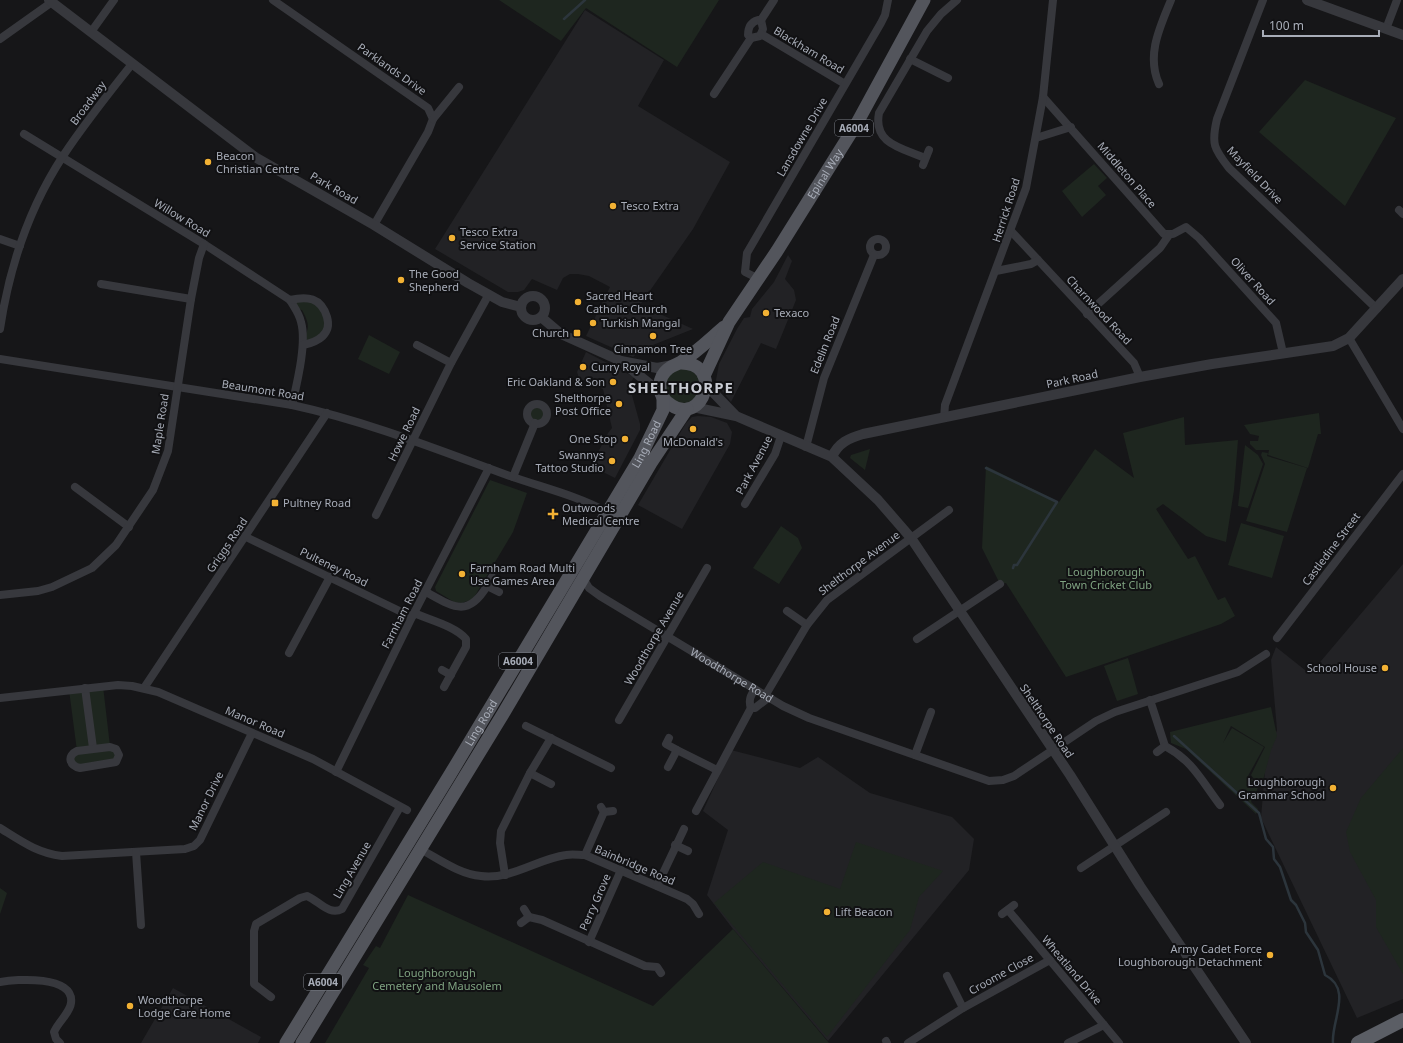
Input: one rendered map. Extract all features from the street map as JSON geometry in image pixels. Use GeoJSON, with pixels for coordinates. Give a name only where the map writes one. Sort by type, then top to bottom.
{"type":"FeatureCollection","features":[{"type":"Feature","properties":{"kind":"highway"},"geometry":{"type":"LineString","coordinates":[[1358,1043],[1403,1020]]}},
{"type":"Feature","properties":{"kind":"main road","name":"Epinal Way"},"geometry":{"type":"LineString","coordinates":[[676,364],[700,349],[729,322],[759,279],[857,123],[924,0]]}},
{"type":"Feature","properties":{"kind":"main road","name":"Epinal Way"},"geometry":{"type":"LineString","coordinates":[[705,381],[729,322]]}},
{"type":"Feature","properties":{"kind":"main road"},"geometry":{"type":"LineString","coordinates":[[676,364],[692,365],[701,372],[705,381]]}},
{"type":"Feature","properties":{"kind":"main road","name":"A6004"},"geometry":{"type":"LineString","coordinates":[[662,395],[660,386],[663,374],[676,364]]}},
{"type":"Feature","properties":{"kind":"main road","name":"A6004"},"geometry":{"type":"LineString","coordinates":[[690,408],[703,398],[705,381]]}},
{"type":"Feature","properties":{"kind":"main road"},"geometry":{"type":"LineString","coordinates":[[662,395],[673,407],[690,408]]}},
{"type":"Feature","properties":{"kind":"main road","name":"Ling Road"},"geometry":{"type":"LineString","coordinates":[[286,1043],[640,458],[663,410],[662,395]]}},
{"type":"Feature","properties":{"kind":"main road","name":"Ling Road"},"geometry":{"type":"LineString","coordinates":[[302,1043],[503,714],[650,463],[690,408]]}},
{"type":"Feature","properties":{"kind":"main road"},"geometry":{"type":"LineString","coordinates":[[580,557],[583,578]]}},
{"type":"Feature","properties":{"kind":"street"},"geometry":{"type":"LineString","coordinates":[[91,32],[114,0]]}},
{"type":"Feature","properties":{"kind":"street","name":"Parklands Drive"},"geometry":{"type":"LineString","coordinates":[[273,0],[428,108],[434,119]]}},
{"type":"Feature","properties":{"kind":"street"},"geometry":{"type":"LineString","coordinates":[[751,38],[748,31],[750,27],[754,21],[761,20],[774,0]]}},
{"type":"Feature","properties":{"kind":"street","name":"Lansdowne Drive"},"geometry":{"type":"LineString","coordinates":[[759,279],[745,272],[747,253],[883,19],[888,0]]}},
{"type":"Feature","properties":{"kind":"street"},"geometry":{"type":"LineString","coordinates":[[929,150],[924,162],[890,143],[879,131],[877,123],[879,113],[910,59],[934,22],[957,0]]}},
{"type":"Feature","properties":{"kind":"street","name":"Herrick Road"},"geometry":{"type":"LineString","coordinates":[[944,418],[944,405],[996,271],[1026,188],[1043,97],[1053,0]]}},
{"type":"Feature","properties":{"kind":"street"},"geometry":{"type":"LineString","coordinates":[[1159,84],[1154,73],[1154,46],[1171,0]]}},
{"type":"Feature","properties":{"kind":"street","name":"Mayfield Drive"},"geometry":{"type":"LineString","coordinates":[[1263,0],[1217,119],[1213,132],[1215,150],[1230,168],[1377,309]]}},
{"type":"Feature","properties":{"kind":"street"},"geometry":{"type":"LineString","coordinates":[[1307,0],[1403,35]]}},
{"type":"Feature","properties":{"kind":"street"},"geometry":{"type":"LineString","coordinates":[[1386,28],[1397,0]]}},
{"type":"Feature","properties":{"kind":"street"},"geometry":{"type":"LineString","coordinates":[[0,39],[51,1]]}},
{"type":"Feature","properties":{"kind":"street","name":"Park Road"},"geometry":{"type":"LineString","coordinates":[[51,1],[255,157],[374,225],[502,302],[521,307]]}},
{"type":"Feature","properties":{"kind":"street"},"geometry":{"type":"LineString","coordinates":[[714,94],[751,38],[761,34],[764,26],[761,20]]}},
{"type":"Feature","properties":{"kind":"street","name":"Blackham Road"},"geometry":{"type":"LineString","coordinates":[[761,34],[845,84]]}},
{"type":"Feature","properties":{"kind":"street"},"geometry":{"type":"LineString","coordinates":[[910,59],[949,78]]}},
{"type":"Feature","properties":{"kind":"street","name":"Broadway"},"geometry":{"type":"LineString","coordinates":[[0,329],[11,277],[20,246],[32,216],[62,157],[88,120],[132,64]]}},
{"type":"Feature","properties":{"kind":"street"},"geometry":{"type":"LineString","coordinates":[[374,225],[434,119],[459,87]]}},
{"type":"Feature","properties":{"kind":"street","name":"Middleton Place"},"geometry":{"type":"LineString","coordinates":[[1043,97],[1164,234],[1169,235]]}},
{"type":"Feature","properties":{"kind":"street"},"geometry":{"type":"LineString","coordinates":[[1036,138],[1071,127]]}},
{"type":"Feature","properties":{"kind":"street"},"geometry":{"type":"LineString","coordinates":[[24,134],[62,157]]}},
{"type":"Feature","properties":{"kind":"street","name":"Willow Road"},"geometry":{"type":"LineString","coordinates":[[62,157],[204,244],[290,300],[297,310],[301,321],[303,345],[292,405]]}},
{"type":"Feature","properties":{"kind":"street","name":"Oliver Road"},"geometry":{"type":"LineString","coordinates":[[1169,235],[1186,227],[1193,231],[1276,323],[1283,353]]}},
{"type":"Feature","properties":{"kind":"street","name":"Charnwood Road"},"geometry":{"type":"LineString","coordinates":[[1011,231],[1134,363],[1140,377]]}},
{"type":"Feature","properties":{"kind":"street"},"geometry":{"type":"LineString","coordinates":[[1087,314],[1160,248],[1169,235]]}},
{"type":"Feature","properties":{"kind":"street"},"geometry":{"type":"LineString","coordinates":[[0,239],[20,246]]}},
{"type":"Feature","properties":{"kind":"street","name":"Maple Road"},"geometry":{"type":"LineString","coordinates":[[0,595],[38,591],[76,577],[92,568],[104,557],[129,527],[153,490],[164,464],[190,299],[199,258],[204,244]]}},
{"type":"Feature","properties":{"kind":"street","name":"Edelin Road"},"geometry":{"type":"LineString","coordinates":[[806,447],[824,378],[874,254]]}},
{"type":"Feature","properties":{"kind":"street"},"geometry":{"type":"LineString","coordinates":[[996,271],[1031,264],[1038,260]]}},
{"type":"Feature","properties":{"kind":"street","name":"Park Road"},"geometry":{"type":"LineString","coordinates":[[832,457],[840,445],[848,439],[1140,377],[1322,348],[1349,338],[1403,279]]}},
{"type":"Feature","properties":{"kind":"street"},"geometry":{"type":"LineString","coordinates":[[101,284],[190,299]]}},
{"type":"Feature","properties":{"kind":"street","name":"Howe Road"},"geometry":{"type":"LineString","coordinates":[[376,515],[489,294]]}},
{"type":"Feature","properties":{"kind":"street"},"geometry":{"type":"LineString","coordinates":[[528,297],[539,298],[544,307],[541,317],[533,320],[526,318],[521,307],[523,301],[528,297]]}},
{"type":"Feature","properties":{"kind":"street"},"geometry":{"type":"LineString","coordinates":[[290,300],[305,298],[316,300],[321,303],[326,315],[328,328],[326,333],[311,343],[303,345]]}},
{"type":"Feature","properties":{"kind":"street"},"geometry":{"type":"LineString","coordinates":[[541,317],[549,326],[561,334],[622,361],[657,368],[676,364]]}},
{"type":"Feature","properties":{"kind":"street"},"geometry":{"type":"LineString","coordinates":[[1349,338],[1403,429]]}},
{"type":"Feature","properties":{"kind":"street"},"geometry":{"type":"LineString","coordinates":[[417,345],[452,364]]}},
{"type":"Feature","properties":{"kind":"street","name":"Beaumont Road"},"geometry":{"type":"LineString","coordinates":[[0,359],[292,405],[327,412],[414,440],[513,477],[593,504],[607,512]]}},
{"type":"Feature","properties":{"kind":"street"},"geometry":{"type":"LineString","coordinates":[[622,361],[662,395]]}},
{"type":"Feature","properties":{"kind":"street"},"geometry":{"type":"LineString","coordinates":[[705,381],[736,416]]}},
{"type":"Feature","properties":{"kind":"street"},"geometry":{"type":"LineString","coordinates":[[690,408],[736,416],[832,457]]}},
{"type":"Feature","properties":{"kind":"street","name":"Griggs Road"},"geometry":{"type":"LineString","coordinates":[[144,688],[246,537],[327,412]]}},
{"type":"Feature","properties":{"kind":"street"},"geometry":{"type":"LineString","coordinates":[[513,477],[535,423]]}},
{"type":"Feature","properties":{"kind":"street","name":"Park Avenue"},"geometry":{"type":"LineString","coordinates":[[745,504],[775,454],[781,436]]}},
{"type":"Feature","properties":{"kind":"street","name":"Shelthorpe Road"},"geometry":{"type":"LineString","coordinates":[[832,457],[878,500],[911,538],[958,611],[1116,845],[1140,886],[1246,1042]]}},
{"type":"Feature","properties":{"kind":"street","name":"Farnham Road"},"geometry":{"type":"LineString","coordinates":[[336,772],[413,615],[489,468]]}},
{"type":"Feature","properties":{"kind":"street","name":"Castledine Street"},"geometry":{"type":"LineString","coordinates":[[1277,638],[1403,474]]}},
{"type":"Feature","properties":{"kind":"street"},"geometry":{"type":"LineString","coordinates":[[75,487],[129,527]]}},
{"type":"Feature","properties":{"kind":"street"},"geometry":{"type":"LineString","coordinates":[[911,538],[948,510]]}},
{"type":"Feature","properties":{"kind":"street","name":"Pulteney Road"},"geometry":{"type":"LineString","coordinates":[[246,537],[413,615],[454,631],[466,639],[466,647],[451,675]]}},
{"type":"Feature","properties":{"kind":"street","name":"Shelthorpe Avenue"},"geometry":{"type":"LineString","coordinates":[[751,708],[755,708],[767,697],[807,625],[834,594],[911,538]]}},
{"type":"Feature","properties":{"kind":"street","name":"Woodthorpe Avenue"},"geometry":{"type":"LineString","coordinates":[[619,720],[707,568]]}},
{"type":"Feature","properties":{"kind":"street"},"geometry":{"type":"LineString","coordinates":[[289,654],[330,577]]}},
{"type":"Feature","properties":{"kind":"street"},"geometry":{"type":"LineString","coordinates":[[426,592],[452,606],[462,608],[476,601],[492,577]]}},
{"type":"Feature","properties":{"kind":"street","name":"Woodthorpe Road"},"geometry":{"type":"LineString","coordinates":[[583,578],[589,588],[600,596],[767,697],[809,718],[989,780],[996,781],[1014,776],[1052,750],[1115,712],[1238,672],[1266,654]]}},
{"type":"Feature","properties":{"kind":"street"},"geometry":{"type":"LineString","coordinates":[[917,639],[1000,584]]}},
{"type":"Feature","properties":{"kind":"street"},"geometry":{"type":"LineString","coordinates":[[487,586],[499,592]]}},
{"type":"Feature","properties":{"kind":"street"},"geometry":{"type":"LineString","coordinates":[[787,611],[807,625]]}},
{"type":"Feature","properties":{"kind":"street"},"geometry":{"type":"LineString","coordinates":[[442,670],[451,675],[444,687]]}},
{"type":"Feature","properties":{"kind":"street","name":"Manor Road"},"geometry":{"type":"LineString","coordinates":[[0,698],[118,685],[144,688],[313,759],[403,808]]}},
{"type":"Feature","properties":{"kind":"street"},"geometry":{"type":"LineString","coordinates":[[86,688],[93,748]]}},
{"type":"Feature","properties":{"kind":"street"},"geometry":{"type":"LineString","coordinates":[[696,811],[751,708],[749,703],[754,689]]}},
{"type":"Feature","properties":{"kind":"street"},"geometry":{"type":"LineString","coordinates":[[1150,700],[1165,746],[1181,754],[1198,772],[1220,805]]}},
{"type":"Feature","properties":{"kind":"street"},"geometry":{"type":"LineString","coordinates":[[915,755],[931,712]]}},
{"type":"Feature","properties":{"kind":"street"},"geometry":{"type":"LineString","coordinates":[[526,726],[611,768]]}},
{"type":"Feature","properties":{"kind":"street","name":"Manor Drive"},"geometry":{"type":"LineString","coordinates":[[0,828],[33,849],[48,855],[62,856],[136,852],[194,846],[200,840],[252,733]]}},
{"type":"Feature","properties":{"kind":"street"},"geometry":{"type":"LineString","coordinates":[[505,875],[500,844],[501,831],[530,773],[551,738]]}},
{"type":"Feature","properties":{"kind":"street"},"geometry":{"type":"LineString","coordinates":[[669,738],[666,744],[717,770]]}},
{"type":"Feature","properties":{"kind":"street"},"geometry":{"type":"LineString","coordinates":[[1157,752],[1165,746]]}},
{"type":"Feature","properties":{"kind":"street"},"geometry":{"type":"LineString","coordinates":[[93,748],[113,748],[118,752],[119,758],[112,764],[80,768],[74,767],[70,758],[72,753],[93,748]]}},
{"type":"Feature","properties":{"kind":"street"},"geometry":{"type":"LineString","coordinates":[[668,767],[677,750]]}},
{"type":"Feature","properties":{"kind":"street"},"geometry":{"type":"LineString","coordinates":[[530,773],[551,784]]}},
{"type":"Feature","properties":{"kind":"street","name":"Ling Avenue"},"geometry":{"type":"LineString","coordinates":[[271,997],[254,984],[254,927],[259,922],[307,893],[331,912],[337,912],[342,909],[403,808]]}},
{"type":"Feature","properties":{"kind":"street"},"geometry":{"type":"LineString","coordinates":[[585,855],[602,810],[613,811]]}},
{"type":"Feature","properties":{"kind":"street"},"geometry":{"type":"LineString","coordinates":[[1081,868],[1166,812]]}},
{"type":"Feature","properties":{"kind":"street"},"geometry":{"type":"LineString","coordinates":[[657,886],[675,845],[684,829]]}},
{"type":"Feature","properties":{"kind":"street"},"geometry":{"type":"LineString","coordinates":[[675,845],[688,851]]}},
{"type":"Feature","properties":{"kind":"street","name":"Bainbridge Road"},"geometry":{"type":"LineString","coordinates":[[420,849],[465,873],[482,876],[505,875],[554,857],[568,854],[585,855],[687,899],[700,916]]}},
{"type":"Feature","properties":{"kind":"street"},"geometry":{"type":"LineString","coordinates":[[136,852],[141,925]]}},
{"type":"Feature","properties":{"kind":"street","name":"Perry Grove"},"geometry":{"type":"LineString","coordinates":[[589,942],[621,870]]}},
{"type":"Feature","properties":{"kind":"street"},"geometry":{"type":"LineString","coordinates":[[521,923],[529,917],[524,910]]}},
{"type":"Feature","properties":{"kind":"street","name":"Wheatland Drive"},"geometry":{"type":"LineString","coordinates":[[1008,910],[1119,1043]]}},
{"type":"Feature","properties":{"kind":"street","name":"Perry Grove"},"geometry":{"type":"LineString","coordinates":[[529,917],[542,920],[645,966],[659,967]]}},
{"type":"Feature","properties":{"kind":"street","name":"Croome Close"},"geometry":{"type":"LineString","coordinates":[[908,1043],[963,1008],[1050,960]]}},
{"type":"Feature","properties":{"kind":"street","name":"Croome Close"},"geometry":{"type":"LineString","coordinates":[[947,976],[963,1008]]}},
{"type":"Feature","properties":{"kind":"street"},"geometry":{"type":"LineString","coordinates":[[0,982],[26,980],[50,982],[57,984],[67,991],[71,998],[70,1006],[54,1032],[56,1039],[60,1043]]}},
{"type":"Feature","properties":{"kind":"street"},"geometry":{"type":"LineString","coordinates":[[1068,1043],[1104,1024]]}},
{"type":"Feature","properties":{"kind":"shaded area"},"geometry":{"type":"Polygon","coordinates":[[[585,10],[664,60],[638,106],[730,162],[693,229],[640,305],[693,329],[643,349],[633,357],[586,336],[610,287],[589,276],[570,274],[563,278],[557,290],[532,279],[524,290],[518,292],[508,292],[435,249],[585,10]]]}},
{"type":"Feature","properties":{"kind":"shaded area"},"geometry":{"type":"Polygon","coordinates":[[[788,255],[792,261],[785,279],[794,290],[796,300],[776,349],[761,343],[731,402],[719,387],[716,380],[719,364],[737,329],[744,318],[750,317],[752,309],[774,282],[788,255]]]}},
{"type":"Feature","properties":{"kind":"shaded area"},"geometry":{"type":"Polygon","coordinates":[[[586,352],[634,377],[630,384],[630,388],[640,424],[640,430],[615,478],[591,466],[612,428],[603,389],[579,378],[577,372],[586,352]]]}},
{"type":"Feature","properties":{"kind":"shaded area"},"geometry":{"type":"Polygon","coordinates":[[[692,417],[711,417],[727,423],[732,432],[730,444],[682,529],[638,505],[686,423],[692,417]]]}},
{"type":"Feature","properties":{"kind":"shaded area","name":"Loughborough Grammar School"},"geometry":{"type":"Polygon","coordinates":[[[1403,564],[1403,999],[1357,1018],[1261,818],[1266,758],[1277,730],[1271,660],[1276,647],[1310,674],[1403,564]]]}},
{"type":"Feature","properties":{"kind":"shaded area","name":"Lift Beacon"},"geometry":{"type":"Polygon","coordinates":[[[731,750],[800,768],[818,757],[870,793],[952,817],[974,839],[969,870],[828,1041],[733,929],[707,895],[728,830],[703,811],[731,750]]]}},
{"type":"Feature","properties":{"kind":"shaded area"},"geometry":{"type":"Polygon","coordinates":[[[173,988],[261,1037],[258,1043],[141,1043],[173,988]]]}},
{"type":"Feature","properties":{"kind":"green space"},"geometry":{"type":"Polygon","coordinates":[[[499,0],[719,0],[677,67],[586,8],[561,41],[499,0]]]}},
{"type":"Feature","properties":{"kind":"green space"},"geometry":{"type":"Polygon","coordinates":[[[1305,80],[1396,118],[1345,206],[1259,132],[1305,80]]]}},
{"type":"Feature","properties":{"kind":"green space"},"geometry":{"type":"Polygon","coordinates":[[[1094,164],[1107,178],[1098,186],[1106,195],[1082,217],[1062,191],[1094,164]]]}},
{"type":"Feature","properties":{"kind":"green space"},"geometry":{"type":"Polygon","coordinates":[[[290,300],[316,300],[329,328],[311,343],[303,338],[308,328],[307,321],[302,310],[297,309],[290,300]]]}},
{"type":"Feature","properties":{"kind":"green space"},"geometry":{"type":"Polygon","coordinates":[[[369,335],[400,352],[389,374],[358,359],[369,335]]]}},
{"type":"Feature","properties":{"kind":"green space"},"geometry":{"type":"Polygon","coordinates":[[[683,369],[695,374],[700,386],[695,398],[683,403],[671,398],[666,386],[671,374],[683,369]]]}},
{"type":"Feature","properties":{"kind":"green space"},"geometry":{"type":"Polygon","coordinates":[[[537,404],[544,407],[547,414],[544,421],[537,424],[530,421],[527,414],[530,407],[537,404]]]}},
{"type":"Feature","properties":{"kind":"green space"},"geometry":{"type":"Polygon","coordinates":[[[1319,413],[1321,434],[1318,434],[1308,468],[1268,455],[1269,450],[1256,450],[1250,444],[1250,441],[1258,441],[1259,436],[1250,434],[1244,425],[1319,413]]]}},
{"type":"Feature","properties":{"kind":"green space","name":"Loughborough Town Cricket Club"},"geometry":{"type":"Polygon","coordinates":[[[1184,417],[1185,445],[1238,440],[1234,490],[1226,542],[1206,536],[1163,504],[1156,509],[1188,559],[1195,556],[1218,600],[1225,597],[1235,616],[1221,624],[1066,677],[1006,583],[1000,584],[982,548],[986,466],[1059,502],[1095,449],[1134,478],[1123,433],[1184,417]]]}},
{"type":"Feature","properties":{"kind":"green space"},"geometry":{"type":"Polygon","coordinates":[[[1245,445],[1258,455],[1263,464],[1248,508],[1238,506],[1245,445]]]}},
{"type":"Feature","properties":{"kind":"green space"},"geometry":{"type":"Polygon","coordinates":[[[870,449],[865,470],[850,458],[851,455],[870,449]]]}},
{"type":"Feature","properties":{"kind":"green space"},"geometry":{"type":"Polygon","coordinates":[[[1262,452],[1268,453],[1267,456],[1307,468],[1287,532],[1246,521],[1265,464],[1261,455],[1262,452]]]}},
{"type":"Feature","properties":{"kind":"green space"},"geometry":{"type":"Polygon","coordinates":[[[490,480],[527,493],[513,532],[473,599],[462,603],[454,602],[436,591],[435,587],[490,480]]]}},
{"type":"Feature","properties":{"kind":"green space"},"geometry":{"type":"Polygon","coordinates":[[[1241,523],[1284,536],[1272,578],[1228,565],[1241,523]]]}},
{"type":"Feature","properties":{"kind":"green space"},"geometry":{"type":"Polygon","coordinates":[[[781,526],[798,538],[802,548],[779,584],[753,568],[781,526]]]}},
{"type":"Feature","properties":{"kind":"green space"},"geometry":{"type":"Polygon","coordinates":[[[1128,658],[1138,694],[1117,701],[1104,666],[1128,658]]]}},
{"type":"Feature","properties":{"kind":"green space"},"geometry":{"type":"Polygon","coordinates":[[[103,686],[110,746],[119,759],[80,768],[71,763],[77,751],[69,690],[103,686]]]}},
{"type":"Feature","properties":{"kind":"green space"},"geometry":{"type":"Polygon","coordinates":[[[1271,707],[1277,736],[1271,750],[1261,788],[1259,786],[1251,802],[1258,809],[1256,814],[1186,749],[1171,743],[1170,732],[1271,707]],[[1231,726],[1223,743],[1232,728],[1264,747],[1248,776],[1258,784],[1251,775],[1265,747],[1231,726]]]}},
{"type":"Feature","properties":{"kind":"green space"},"geometry":{"type":"Polygon","coordinates":[[[1403,748],[1403,974],[1376,927],[1376,900],[1350,852],[1346,832],[1361,798],[1403,748]]]}},
{"type":"Feature","properties":{"kind":"green space"},"geometry":{"type":"Polygon","coordinates":[[[856,842],[943,871],[919,897],[910,930],[827,1037],[714,903],[763,862],[840,889],[856,842]]]}},
{"type":"Feature","properties":{"kind":"green space"},"geometry":{"type":"Polygon","coordinates":[[[0,888],[7,893],[0,914],[0,888]]]}},
{"type":"Feature","properties":{"kind":"green space","name":"Loughborough Cemetery and Mausolem"},"geometry":{"type":"Polygon","coordinates":[[[408,895],[653,1006],[733,929],[829,1043],[325,1043],[369,968],[363,965],[376,946],[380,948],[408,895]]]}},
{"type":"Feature","properties":{"kind":"waterway"},"geometry":{"type":"LineString","coordinates":[[564,19],[585,0]]}},
{"type":"Feature","properties":{"kind":"waterway"},"geometry":{"type":"LineString","coordinates":[[986,468],[1057,502],[1017,565],[1014,565],[1013,568]]}},
{"type":"Feature","properties":{"kind":"waterway"},"geometry":{"type":"LineString","coordinates":[[1174,736],[1259,813],[1266,839],[1273,847],[1274,859],[1280,867],[1291,900],[1296,905],[1305,923],[1306,932],[1318,950],[1325,975],[1333,981],[1338,988],[1339,1006],[1333,1034],[1333,1043]]}},
{"type":"Feature","properties":{"kind":"place","name":"Beacon Christian Centre"},"geometry":{"type":"Point","coordinates":[208,162]}},
{"type":"Feature","properties":{"kind":"place","name":"Tesco Extra"},"geometry":{"type":"Point","coordinates":[613,206]}},
{"type":"Feature","properties":{"kind":"place","name":"Tesco Extra Service Station"},"geometry":{"type":"Point","coordinates":[452,238]}},
{"type":"Feature","properties":{"kind":"place","name":"The Good Shepherd"},"geometry":{"type":"Point","coordinates":[401,280]}},
{"type":"Feature","properties":{"kind":"place","name":"Sacred Heart Catholic Church"},"geometry":{"type":"Point","coordinates":[578,302]}},
{"type":"Feature","properties":{"kind":"place","name":"Texaco"},"geometry":{"type":"Point","coordinates":[766,313]}},
{"type":"Feature","properties":{"kind":"place","name":"Turkish Mangal"},"geometry":{"type":"Point","coordinates":[593,323]}},
{"type":"Feature","properties":{"kind":"place","name":"Church"},"geometry":{"type":"Point","coordinates":[577,333]}},
{"type":"Feature","properties":{"kind":"place","name":"Cinnamon Tree"},"geometry":{"type":"Point","coordinates":[653,336]}},
{"type":"Feature","properties":{"kind":"place","name":"Curry Royal"},"geometry":{"type":"Point","coordinates":[583,367]}},
{"type":"Feature","properties":{"kind":"place","name":"Eric Oakland & Son"},"geometry":{"type":"Point","coordinates":[613,382]}},
{"type":"Feature","properties":{"kind":"place","name":"Shelthorpe Post Office"},"geometry":{"type":"Point","coordinates":[619,404]}},
{"type":"Feature","properties":{"kind":"place","name":"McDonald's"},"geometry":{"type":"Point","coordinates":[693,429]}},
{"type":"Feature","properties":{"kind":"place","name":"One Stop"},"geometry":{"type":"Point","coordinates":[625,439]}},
{"type":"Feature","properties":{"kind":"place","name":"Swannys Tattoo Studio"},"geometry":{"type":"Point","coordinates":[612,461]}},
{"type":"Feature","properties":{"kind":"place","name":"Pultney Road"},"geometry":{"type":"Point","coordinates":[275,503]}},
{"type":"Feature","properties":{"kind":"place","name":"Outwoods Medical Centre"},"geometry":{"type":"Point","coordinates":[553,514]}},
{"type":"Feature","properties":{"kind":"place","name":"Farnham Road Multi Use Games Area"},"geometry":{"type":"Point","coordinates":[462,574]}},
{"type":"Feature","properties":{"kind":"place","name":"School House"},"geometry":{"type":"Point","coordinates":[1385,668]}},
{"type":"Feature","properties":{"kind":"place","name":"Loughborough Grammar School"},"geometry":{"type":"Point","coordinates":[1333,788]}},
{"type":"Feature","properties":{"kind":"place","name":"Lift Beacon"},"geometry":{"type":"Point","coordinates":[827,912]}},
{"type":"Feature","properties":{"kind":"place","name":"Army Cadet Force Loughborough Detachment"},"geometry":{"type":"Point","coordinates":[1270,955]}},
{"type":"Feature","properties":{"kind":"place","name":"Woodthorpe Lodge Care Home"},"geometry":{"type":"Point","coordinates":[130,1006]}},
{"type":"Feature","properties":{"kind":"district","name":"SHELTHORPE"},"geometry":{"type":"Point","coordinates":[681,388]}}]}
